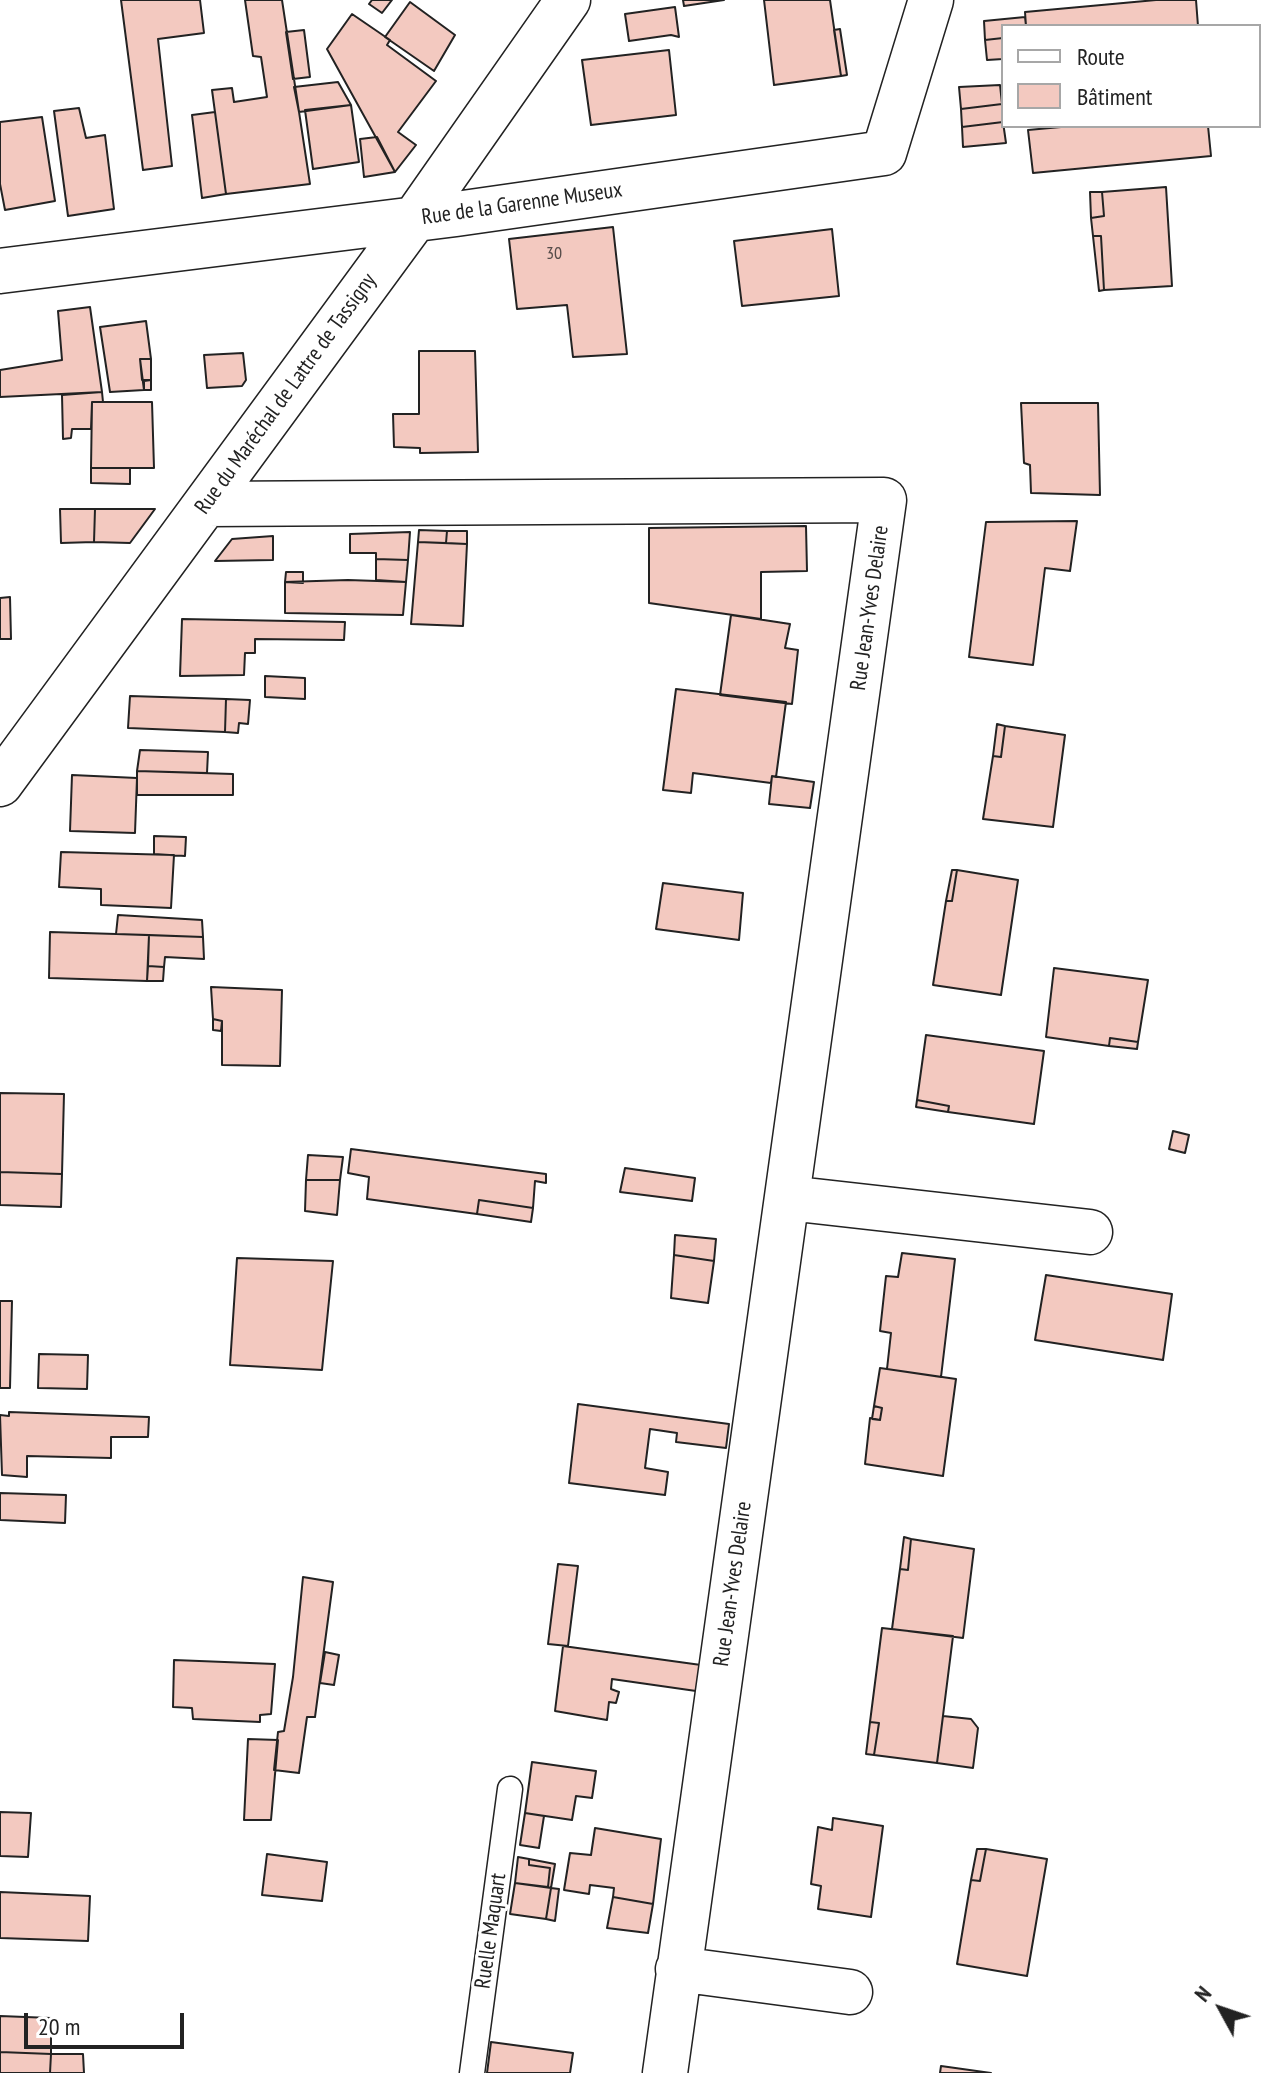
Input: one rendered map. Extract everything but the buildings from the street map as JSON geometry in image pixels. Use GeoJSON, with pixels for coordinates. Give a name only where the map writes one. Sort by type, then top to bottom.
{"type":"FeatureCollection","features":[{"type":"Feature","properties":{"kind":"street","name":"Rue du Maréchal de Lattre de Tassigny"},"geometry":{"type":"LineString","coordinates":[[0,784],[414,220],[568,0]]}},
{"type":"Feature","properties":{"kind":"street","name":"Rue de la Garenne Museux"},"geometry":{"type":"LineString","coordinates":[[0,271],[414,220],[884,153],[931,0]]}},
{"type":"Feature","properties":{"kind":"street","name":"Rue Jean-Yves Delaire"},"geometry":{"type":"LineString","coordinates":[[206,504],[884,500],[665,2073]]}},
{"type":"Feature","properties":{"kind":"street"},"geometry":{"type":"LineString","coordinates":[[788,1198],[1090,1232]]}},
{"type":"Feature","properties":{"kind":"street"},"geometry":{"type":"LineString","coordinates":[[678,1969],[850,1992]]}},
{"type":"Feature","properties":{"kind":"lane","name":"Ruelle Maquart"},"geometry":{"type":"LineString","coordinates":[[472,2073],[510,1789]]}}]}
